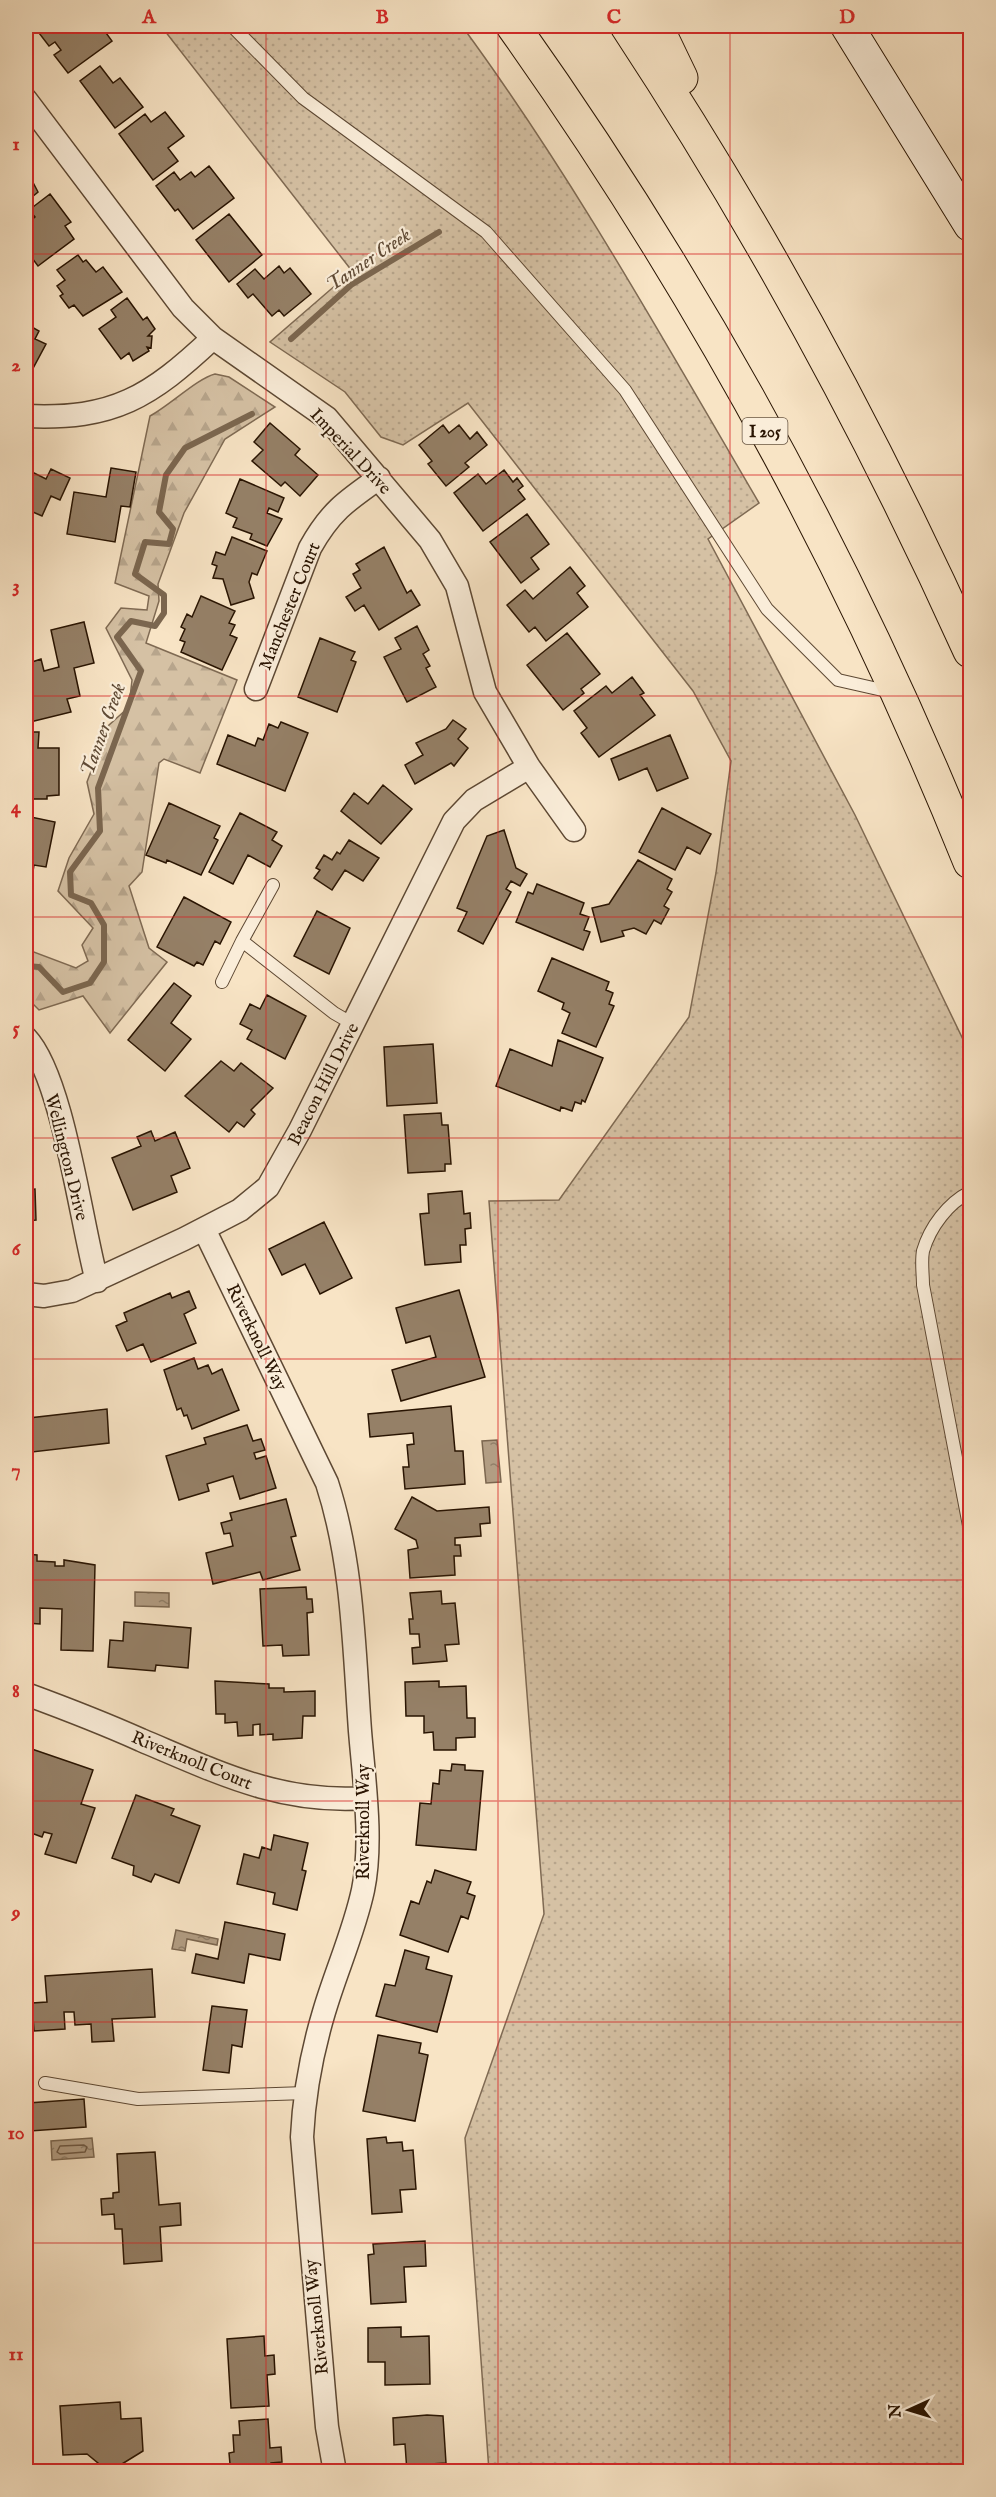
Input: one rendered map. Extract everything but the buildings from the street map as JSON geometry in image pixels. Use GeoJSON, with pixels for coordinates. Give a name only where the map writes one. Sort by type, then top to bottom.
{"type":"FeatureCollection","features":[{"type":"Feature","properties":{"kind":"highway","name":"I 205"},"geometry":{"type":"LineString","coordinates":[[513,26],[556,86],[631,203],[718,346],[844,580],[898,694],[970,862]]}},
{"type":"Feature","properties":{"kind":"highway"},"geometry":{"type":"LineString","coordinates":[[627,26],[737,200],[801,310],[927,556],[970,651]]}},
{"type":"Feature","properties":{"kind":"highway"},"geometry":{"type":"LineString","coordinates":[[656,26],[737,200]]}},
{"type":"Feature","properties":{"kind":"street"},"geometry":{"type":"LineString","coordinates":[[847,26],[970,225]]}},
{"type":"Feature","properties":{"kind":"street","name":"Imperial Drive"},"geometry":{"type":"LineString","coordinates":[[26,100],[183,308],[213,338],[327,418],[430,540],[447,566],[461,599],[472,649],[485,692],[529,767],[574,830]]}},
{"type":"Feature","properties":{"kind":"street"},"geometry":{"type":"LineString","coordinates":[[26,416],[57,417],[94,414],[119,407],[169,377],[213,338]]}},
{"type":"Feature","properties":{"kind":"street","name":"Manchester Court"},"geometry":{"type":"LineString","coordinates":[[256,689],[310,548],[320,530],[344,503],[379,478]]}},
{"type":"Feature","properties":{"kind":"street","name":"Beacon Hill Drive"},"geometry":{"type":"LineString","coordinates":[[26,1294],[58,1295],[97,1281],[204,1229],[240,1209],[268,1187],[300,1130],[454,821],[474,800],[529,767]]}},
{"type":"Feature","properties":{"kind":"street","name":"Wellington Drive"},"geometry":{"type":"LineString","coordinates":[[26,1038],[42,1062],[58,1111],[97,1281]]}},
{"type":"Feature","properties":{"kind":"street","name":"Riverknoll Way"},"geometry":{"type":"LineString","coordinates":[[204,1229],[323,1475],[339,1522],[350,1600],[365,1798],[366,1864],[363,1890],[324,2013],[305,2093],[302,2137],[304,2188],[327,2427],[335,2472]]}},
{"type":"Feature","properties":{"kind":"street","name":"Riverknoll Court"},"geometry":{"type":"LineString","coordinates":[[26,1694],[109,1726],[225,1777],[273,1792],[344,1800],[365,1798]]}},
{"type":"Feature","properties":{"kind":"lane"},"geometry":{"type":"LineString","coordinates":[[232,26],[303,98],[486,232],[625,390],[767,609],[838,680],[898,694]]}},
{"type":"Feature","properties":{"kind":"lane"},"geometry":{"type":"LineString","coordinates":[[222,982],[273,885]]}},
{"type":"Feature","properties":{"kind":"lane"},"geometry":{"type":"LineString","coordinates":[[242,941],[334,1013],[353,1024]]}},
{"type":"Feature","properties":{"kind":"lane"},"geometry":{"type":"LineString","coordinates":[[970,1192],[958,1198],[937,1222],[923,1252],[923,1285],[970,1531]]}},
{"type":"Feature","properties":{"kind":"lane"},"geometry":{"type":"LineString","coordinates":[[45,2083],[138,2099],[305,2093]]}},
{"type":"Feature","properties":{"kind":"green space"},"geometry":{"type":"Polygon","coordinates":[[[161,26],[462,26],[503,83],[580,201],[759,503],[708,539],[855,815],[970,1054],[970,2471],[489,2471],[465,2138],[544,1914],[489,1201],[559,1200],[689,1017],[716,873],[731,761],[693,691],[468,403],[403,445],[381,437],[345,392],[270,342],[352,271],[161,26]]]}},
{"type":"Feature","properties":{"kind":"green space"},"geometry":{"type":"Polygon","coordinates":[[[215,374],[229,377],[275,407],[225,439],[184,513],[158,584],[159,601],[146,643],[237,680],[200,773],[164,759],[159,763],[142,872],[129,886],[149,948],[167,962],[110,1033],[83,996],[39,1010],[26,997],[26,949],[76,968],[88,961],[82,945],[93,928],[58,891],[69,858],[94,814],[87,782],[108,726],[129,707],[132,680],[106,628],[121,608],[147,610],[149,596],[115,583],[150,416],[200,381],[215,374]]]}},
{"type":"Feature","properties":{"kind":"water"},"geometry":{"type":"Polygon","coordinates":[[[497,1440],[501,1482],[486,1483],[482,1441],[497,1440]]]}},
{"type":"Feature","properties":{"kind":"water"},"geometry":{"type":"Polygon","coordinates":[[[135,1592],[169,1593],[169,1607],[135,1606],[135,1592]]]}},
{"type":"Feature","properties":{"kind":"water"},"geometry":{"type":"Polygon","coordinates":[[[176,1930],[218,1939],[217,1945],[187,1939],[185,1951],[172,1949],[176,1930]]]}},
{"type":"Feature","properties":{"kind":"water"},"geometry":{"type":"Polygon","coordinates":[[[92,2138],[94,2157],[52,2160],[51,2141],[92,2138]]]}},
{"type":"Feature","properties":{"kind":"waterway","name":"Tanner Creek"},"geometry":{"type":"LineString","coordinates":[[291,339],[351,285],[439,232]]}},
{"type":"Feature","properties":{"kind":"waterway","name":"Tanner Creek"},"geometry":{"type":"LineString","coordinates":[[26,966],[39,967],[63,992],[90,983],[104,962],[104,925],[91,903],[71,895],[70,872],[100,831],[98,788],[141,671],[117,637],[131,621],[155,626],[164,613],[164,595],[135,574],[145,542],[169,544],[173,529],[159,512],[166,475],[185,448],[252,414]]}}]}
